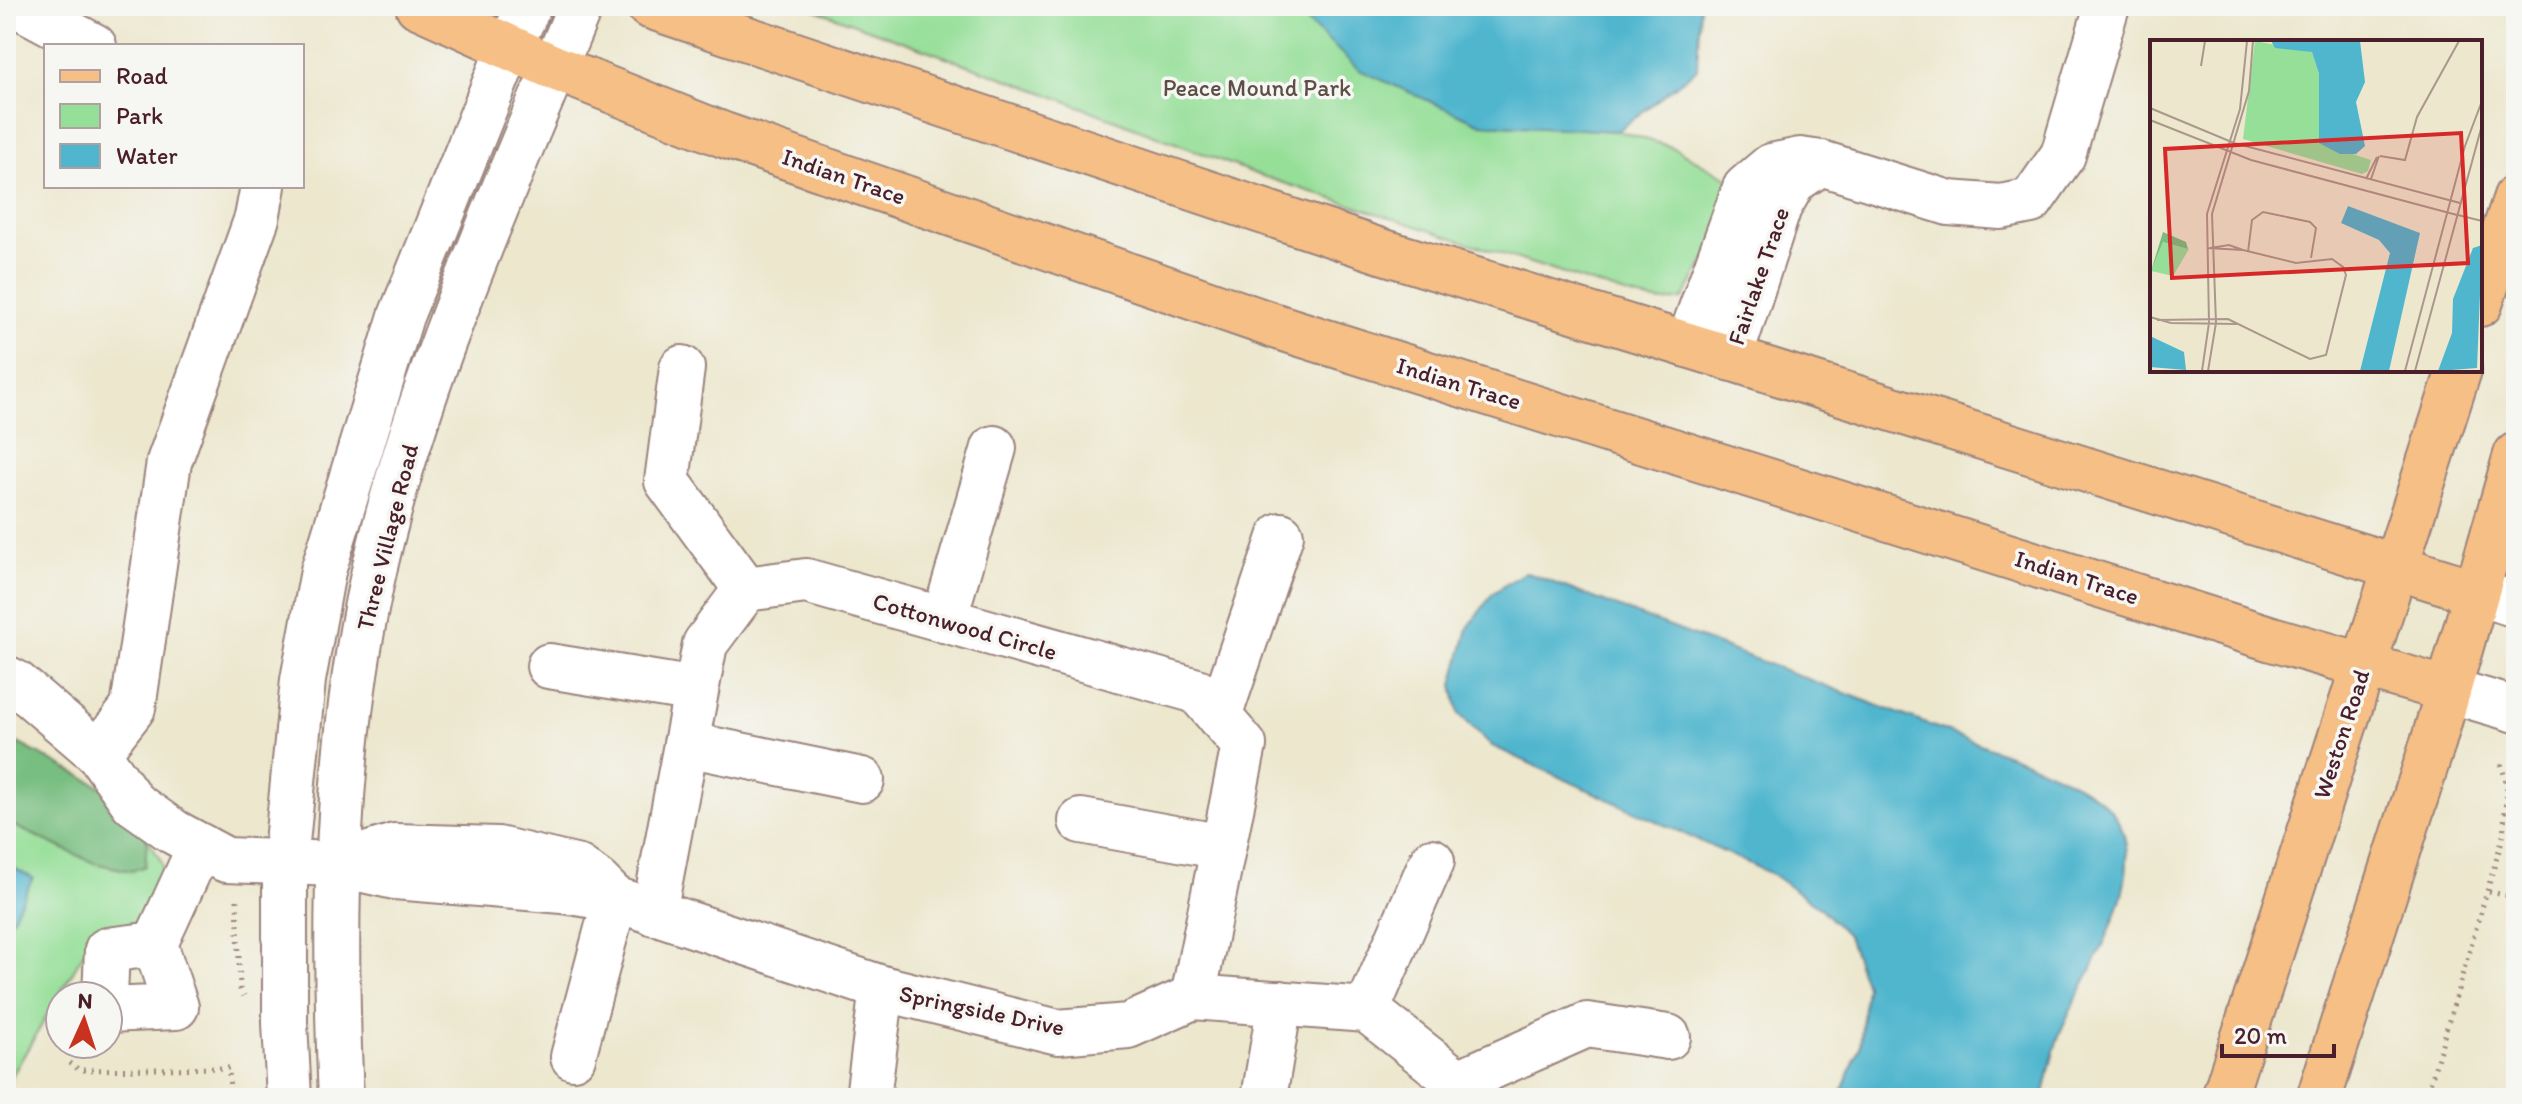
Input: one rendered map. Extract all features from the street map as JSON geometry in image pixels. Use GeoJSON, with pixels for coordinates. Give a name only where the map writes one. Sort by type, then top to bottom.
{"type":"FeatureCollection","features":[{"type":"Feature","properties":{"kind":"main road","name":"Indian Trace"},"geometry":{"type":"LineString","coordinates":[[418,6],[555,68],[724,135],[1275,326],[2448,690]]}},
{"type":"Feature","properties":{"kind":"main road"},"geometry":{"type":"LineString","coordinates":[[649,6],[1381,251],[2496,599]]}},
{"type":"Feature","properties":{"kind":"main road"},"geometry":{"type":"LineString","coordinates":[[2482,298],[2516,197]]}},
{"type":"Feature","properties":{"kind":"main road","name":"Weston Road"},"geometry":{"type":"LineString","coordinates":[[2224,1098],[2458,372]]}},
{"type":"Feature","properties":{"kind":"main road"},"geometry":{"type":"LineString","coordinates":[[2319,1098],[2448,690],[2496,599],[2516,455]]}},
{"type":"Feature","properties":{"kind":"street"},"geometry":{"type":"LineString","coordinates":[[19,6],[90,44]]}},
{"type":"Feature","properties":{"kind":"street","name":"Three Village Road"},"geometry":{"type":"LineString","coordinates":[[289,1098],[285,1023],[285,863],[303,680],[323,571],[401,316],[509,48],[529,6]]}},
{"type":"Feature","properties":{"kind":"street","name":"Three Village Road"},"geometry":{"type":"LineString","coordinates":[[341,1098],[337,1023],[337,864],[353,688],[372,580],[402,468],[449,330],[580,6]]}},
{"type":"Feature","properties":{"kind":"street","name":"Fairlake Trace"},"geometry":{"type":"LineString","coordinates":[[1688,345],[1745,188],[1771,166],[1800,160],[1821,163],[1949,203],[2001,207],[2031,201],[2063,155],[2107,6]]}},
{"type":"Feature","properties":{"kind":"street","name":"Fairlake Trace"},"geometry":{"type":"LineString","coordinates":[[1730,358],[1779,207],[1794,181],[1821,163]]}},
{"type":"Feature","properties":{"kind":"street"},"geometry":{"type":"LineString","coordinates":[[98,753],[133,708],[169,462],[257,218],[263,188]]}},
{"type":"Feature","properties":{"kind":"street"},"geometry":{"type":"LineString","coordinates":[[573,1057],[635,906],[686,744],[705,644],[746,589],[667,481],[682,368]]}},
{"type":"Feature","properties":{"kind":"street"},"geometry":{"type":"LineString","coordinates":[[944,620],[994,448]]}},
{"type":"Feature","properties":{"kind":"street"},"geometry":{"type":"LineString","coordinates":[[1219,717],[1281,535]]}},
{"type":"Feature","properties":{"kind":"street","name":"Cottonwood Circle"},"geometry":{"type":"LineString","coordinates":[[746,589],[806,581],[1197,691],[1244,745],[1193,997]]}},
{"type":"Feature","properties":{"kind":"street"},"geometry":{"type":"LineString","coordinates":[[549,666],[696,690]]}},
{"type":"Feature","properties":{"kind":"street"},"geometry":{"type":"LineString","coordinates":[[6,678],[16,683],[98,753],[133,803],[174,832],[218,853],[155,944],[107,950],[106,980]]}},
{"type":"Feature","properties":{"kind":"street","name":"Indian Trace"},"geometry":{"type":"LineString","coordinates":[[2448,690],[2516,710]]}},
{"type":"Feature","properties":{"kind":"street"},"geometry":{"type":"LineString","coordinates":[[686,744],[862,780]]}},
{"type":"Feature","properties":{"kind":"street"},"geometry":{"type":"LineString","coordinates":[[1081,821],[1223,847]]}},
{"type":"Feature","properties":{"kind":"street","name":"Springside Drive"},"geometry":{"type":"LineString","coordinates":[[218,853],[285,863],[337,864],[395,846],[498,849],[579,868],[635,906],[882,988],[1058,1032],[1128,1026],[1193,997],[1367,1010]]}},
{"type":"Feature","properties":{"kind":"street"},"geometry":{"type":"LineString","coordinates":[[1432,861],[1367,1010],[1460,1090],[1587,1025],[1668,1037]]}},
{"type":"Feature","properties":{"kind":"street"},"geometry":{"type":"LineString","coordinates":[[124,1009],[176,1007],[155,944]]}},
{"type":"Feature","properties":{"kind":"street"},"geometry":{"type":"LineString","coordinates":[[868,1098],[882,988]]}},
{"type":"Feature","properties":{"kind":"street"},"geometry":{"type":"LineString","coordinates":[[1264,1098],[1280,1003]]}},
{"type":"Feature","properties":{"kind":"path"},"geometry":{"type":"LineString","coordinates":[[2426,1098],[2503,837],[2507,786],[2500,759]]}},
{"type":"Feature","properties":{"kind":"path"},"geometry":{"type":"LineString","coordinates":[[218,853],[240,989],[248,1001]]}},
{"type":"Feature","properties":{"kind":"path"},"geometry":{"type":"LineString","coordinates":[[2489,892],[2516,897]]}},
{"type":"Feature","properties":{"kind":"path"},"geometry":{"type":"LineString","coordinates":[[69,1063],[80,1070],[229,1068],[230,1098]]}},
{"type":"Feature","properties":{"kind":"green space","name":"Peace Mound Park"},"geometry":{"type":"Polygon","coordinates":[[[805,6],[1305,6],[1308,23],[1481,124],[1618,131],[1672,147],[1745,188],[1683,299],[1663,302],[1638,298],[1256,174],[805,6]]]}},
{"type":"Feature","properties":{"kind":"green space"},"geometry":{"type":"Polygon","coordinates":[[[6,737],[133,803],[147,838],[145,866],[132,871],[94,863],[6,822],[6,737]]]}},
{"type":"Feature","properties":{"kind":"green space"},"geometry":{"type":"Polygon","coordinates":[[[6,822],[94,863],[131,871],[145,866],[147,838],[161,861],[165,878],[143,919],[93,937],[68,980],[44,980],[44,1021],[6,1086],[6,822]]]}},
{"type":"Feature","properties":{"kind":"water"},"geometry":{"type":"Polygon","coordinates":[[[1305,6],[1700,6],[1697,69],[1618,131],[1481,124],[1359,70],[1308,22],[1305,6]]]}},
{"type":"Feature","properties":{"kind":"water"},"geometry":{"type":"Polygon","coordinates":[[[1525,572],[2027,762],[2080,787],[2107,806],[2122,831],[2127,858],[2124,888],[2114,920],[2060,1033],[2043,1098],[1839,1098],[1860,1047],[1866,986],[1848,936],[1819,907],[1772,874],[1492,746],[1459,714],[1453,685],[1468,628],[1493,593],[1525,572]]]}},
{"type":"Feature","properties":{"kind":"water"},"geometry":{"type":"Polygon","coordinates":[[[6,864],[33,878],[6,931],[6,864]]]}}]}
